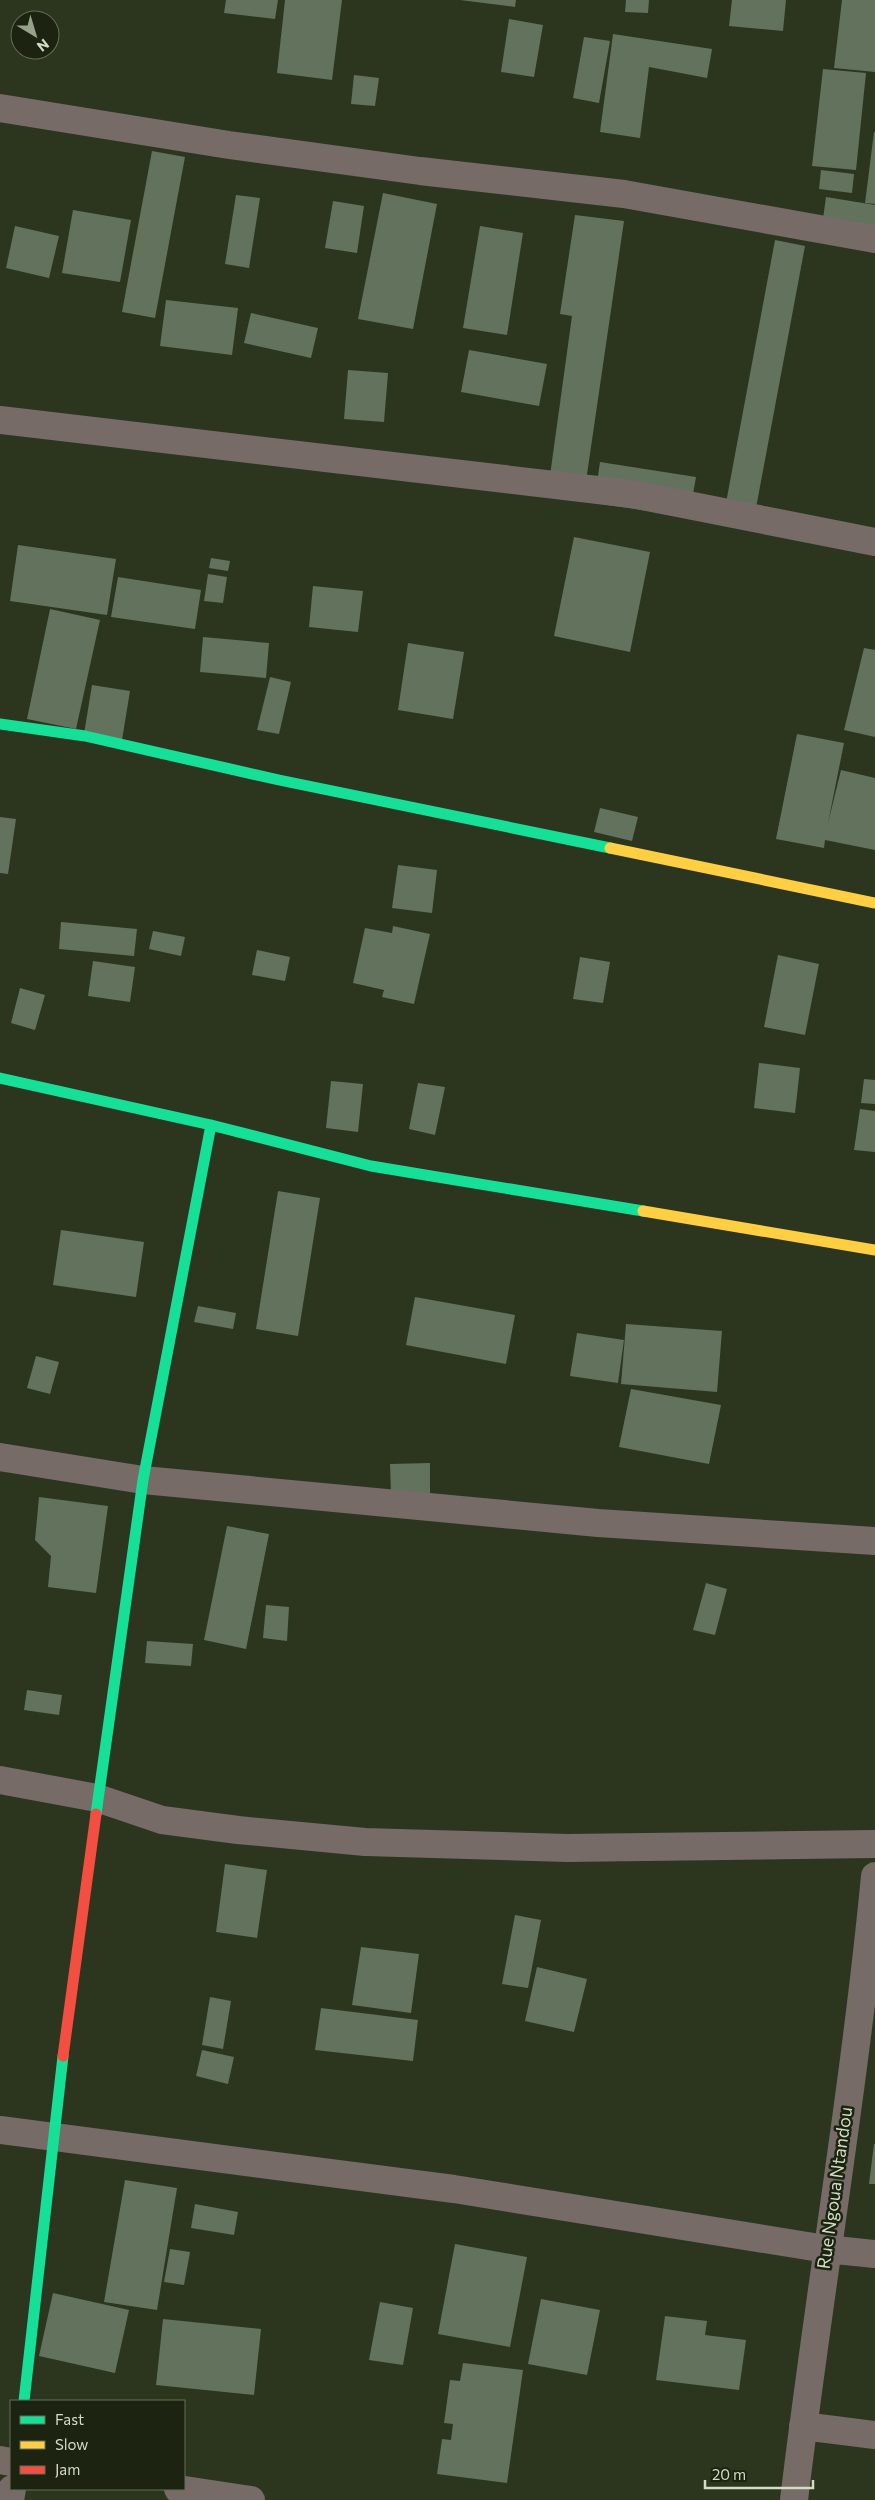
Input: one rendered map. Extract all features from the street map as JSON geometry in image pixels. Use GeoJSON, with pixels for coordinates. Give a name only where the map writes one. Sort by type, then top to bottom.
{"type":"FeatureCollection","features":[{"type":"Feature","properties":{"kind":"street"},"geometry":{"type":"LineString","coordinates":[[0,108],[229,145],[420,171],[624,194],[875,239]]}},
{"type":"Feature","properties":{"kind":"street"},"geometry":{"type":"LineString","coordinates":[[0,420],[632,494],[875,542]]}},
{"type":"Feature","properties":{"kind":"street"},"geometry":{"type":"LineString","coordinates":[[0,724],[85,736],[279,780],[875,904]]}},
{"type":"Feature","properties":{"kind":"street"},"geometry":{"type":"LineString","coordinates":[[0,1078],[211,1125],[371,1166],[875,1250]]}},
{"type":"Feature","properties":{"kind":"street"},"geometry":{"type":"LineString","coordinates":[[24,2400],[69,2007],[97,1798],[120,1655],[143,1480],[211,1125]]}},
{"type":"Feature","properties":{"kind":"street"},"geometry":{"type":"LineString","coordinates":[[0,1457],[143,1480],[598,1523],[875,1540]]}},
{"type":"Feature","properties":{"kind":"street"},"geometry":{"type":"LineString","coordinates":[[0,1780],[97,1798],[162,1820],[238,1830],[365,1842],[567,1848],[875,1844]]}},
{"type":"Feature","properties":{"kind":"street","name":"Rue Ngoua Ntandou"},"geometry":{"type":"LineString","coordinates":[[794,2500],[826,2249],[870,1985],[875,1876]]}},
{"type":"Feature","properties":{"kind":"street"},"geometry":{"type":"LineString","coordinates":[[0,2130],[454,2189],[826,2249],[875,2254]]}},
{"type":"Feature","properties":{"kind":"street"},"geometry":{"type":"LineString","coordinates":[[803,2426],[875,2435]]}},
{"type":"Feature","properties":{"kind":"street"},"geometry":{"type":"LineString","coordinates":[[185,2490],[251,2500]]}},
{"type":"Feature","properties":{"kind":"building"},"geometry":{"type":"Polygon","coordinates":[[[226,0],[278,0],[275,19],[224,13],[226,0]]]}},
{"type":"Feature","properties":{"kind":"building"},"geometry":{"type":"Polygon","coordinates":[[[285,0],[342,0],[332,80],[277,73],[285,0]]]}},
{"type":"Feature","properties":{"kind":"building"},"geometry":{"type":"Polygon","coordinates":[[[460,0],[516,0],[515,7],[460,0]]]}},
{"type":"Feature","properties":{"kind":"building"},"geometry":{"type":"Polygon","coordinates":[[[626,0],[649,0],[648,13],[625,12],[626,0]]]}},
{"type":"Feature","properties":{"kind":"building"},"geometry":{"type":"Polygon","coordinates":[[[732,0],[786,0],[783,31],[729,26],[732,0]]]}},
{"type":"Feature","properties":{"kind":"building"},"geometry":{"type":"Polygon","coordinates":[[[842,0],[875,0],[875,72],[834,68],[842,0]]]}},
{"type":"Feature","properties":{"kind":"building"},"geometry":{"type":"Polygon","coordinates":[[[509,19],[543,25],[534,77],[501,72],[509,19]]]}},
{"type":"Feature","properties":{"kind":"building"},"geometry":{"type":"Polygon","coordinates":[[[613,34],[712,49],[707,78],[649,67],[640,138],[600,132],[613,34]]]}},
{"type":"Feature","properties":{"kind":"building"},"geometry":{"type":"Polygon","coordinates":[[[584,37],[610,41],[599,103],[573,98],[584,37]]]}},
{"type":"Feature","properties":{"kind":"building"},"geometry":{"type":"Polygon","coordinates":[[[823,69],[866,73],[856,170],[812,166],[823,69]]]}},
{"type":"Feature","properties":{"kind":"building"},"geometry":{"type":"Polygon","coordinates":[[[354,75],[379,78],[375,106],[351,104],[354,75]]]}},
{"type":"Feature","properties":{"kind":"building"},"geometry":{"type":"Polygon","coordinates":[[[875,132],[875,204],[865,203],[875,132]]]}},
{"type":"Feature","properties":{"kind":"building"},"geometry":{"type":"Polygon","coordinates":[[[152,151],[185,157],[155,318],[122,312],[152,151]]]}},
{"type":"Feature","properties":{"kind":"building"},"geometry":{"type":"Polygon","coordinates":[[[821,170],[854,174],[852,193],[819,189],[821,170]]]}},
{"type":"Feature","properties":{"kind":"building"},"geometry":{"type":"Polygon","coordinates":[[[383,193],[437,204],[413,329],[358,319],[383,193]]]}},
{"type":"Feature","properties":{"kind":"building"},"geometry":{"type":"Polygon","coordinates":[[[236,195],[260,198],[249,268],[225,264],[236,195]]]}},
{"type":"Feature","properties":{"kind":"building"},"geometry":{"type":"Polygon","coordinates":[[[826,197],[875,205],[875,226],[823,219],[826,197]]]}},
{"type":"Feature","properties":{"kind":"building"},"geometry":{"type":"Polygon","coordinates":[[[333,201],[364,206],[357,253],[325,248],[333,201]]]}},
{"type":"Feature","properties":{"kind":"building"},"geometry":{"type":"Polygon","coordinates":[[[73,210],[131,220],[120,282],[62,273],[73,210]]]}},
{"type":"Feature","properties":{"kind":"building"},"geometry":{"type":"Polygon","coordinates":[[[575,215],[624,221],[584,495],[548,490],[572,316],[560,314],[575,215]]]}},
{"type":"Feature","properties":{"kind":"building"},"geometry":{"type":"Polygon","coordinates":[[[15,226],[59,236],[49,278],[6,268],[15,226]]]}},
{"type":"Feature","properties":{"kind":"building"},"geometry":{"type":"Polygon","coordinates":[[[480,226],[523,233],[507,335],[463,328],[480,226]]]}},
{"type":"Feature","properties":{"kind":"building"},"geometry":{"type":"Polygon","coordinates":[[[775,240],[805,246],[753,524],[723,519],[775,240]]]}},
{"type":"Feature","properties":{"kind":"building"},"geometry":{"type":"Polygon","coordinates":[[[166,300],[238,308],[232,355],[160,346],[166,300]]]}},
{"type":"Feature","properties":{"kind":"building"},"geometry":{"type":"Polygon","coordinates":[[[251,313],[318,328],[311,358],[244,343],[251,313]]]}},
{"type":"Feature","properties":{"kind":"building"},"geometry":{"type":"Polygon","coordinates":[[[469,350],[547,364],[539,406],[461,392],[469,350]]]}},
{"type":"Feature","properties":{"kind":"building"},"geometry":{"type":"Polygon","coordinates":[[[348,370],[388,373],[384,422],[344,419],[348,370]]]}},
{"type":"Feature","properties":{"kind":"building"},"geometry":{"type":"Polygon","coordinates":[[[600,462],[696,477],[689,517],[594,503],[600,462]]]}},
{"type":"Feature","properties":{"kind":"building"},"geometry":{"type":"Polygon","coordinates":[[[574,537],[650,552],[630,652],[554,636],[574,537]]]}},
{"type":"Feature","properties":{"kind":"building"},"geometry":{"type":"Polygon","coordinates":[[[18,545],[116,559],[107,615],[10,601],[18,545]]]}},
{"type":"Feature","properties":{"kind":"building"},"geometry":{"type":"Polygon","coordinates":[[[211,558],[230,561],[228,571],[209,568],[211,558]]]}},
{"type":"Feature","properties":{"kind":"building"},"geometry":{"type":"Polygon","coordinates":[[[208,574],[227,577],[223,603],[204,601],[208,574]]]}},
{"type":"Feature","properties":{"kind":"building"},"geometry":{"type":"Polygon","coordinates":[[[118,577],[201,590],[195,629],[111,617],[118,577]]]}},
{"type":"Feature","properties":{"kind":"building"},"geometry":{"type":"Polygon","coordinates":[[[313,586],[363,591],[358,632],[309,627],[313,586]]]}},
{"type":"Feature","properties":{"kind":"building"},"geometry":{"type":"Polygon","coordinates":[[[50,609],[100,620],[76,729],[27,719],[50,609]]]}},
{"type":"Feature","properties":{"kind":"building"},"geometry":{"type":"Polygon","coordinates":[[[203,637],[269,643],[266,678],[200,672],[203,637]]]}},
{"type":"Feature","properties":{"kind":"building"},"geometry":{"type":"Polygon","coordinates":[[[408,643],[464,652],[453,719],[398,710],[408,643]]]}},
{"type":"Feature","properties":{"kind":"building"},"geometry":{"type":"Polygon","coordinates":[[[864,648],[875,650],[875,737],[844,730],[864,648]]]}},
{"type":"Feature","properties":{"kind":"building"},"geometry":{"type":"Polygon","coordinates":[[[270,677],[291,682],[279,734],[257,730],[270,677]]]}},
{"type":"Feature","properties":{"kind":"building"},"geometry":{"type":"Polygon","coordinates":[[[92,685],[130,691],[121,746],[83,740],[92,685]]]}},
{"type":"Feature","properties":{"kind":"building"},"geometry":{"type":"Polygon","coordinates":[[[797,734],[844,743],[828,823],[841,770],[875,778],[875,850],[825,840],[824,848],[776,839],[797,734]]]}},
{"type":"Feature","properties":{"kind":"building"},"geometry":{"type":"Polygon","coordinates":[[[600,808],[638,817],[632,841],[594,832],[600,808]]]}},
{"type":"Feature","properties":{"kind":"building"},"geometry":{"type":"Polygon","coordinates":[[[0,817],[16,819],[8,874],[0,873],[0,817]]]}},
{"type":"Feature","properties":{"kind":"building"},"geometry":{"type":"Polygon","coordinates":[[[398,865],[437,870],[432,913],[392,908],[398,865]]]}},
{"type":"Feature","properties":{"kind":"building"},"geometry":{"type":"Polygon","coordinates":[[[61,922],[137,929],[134,956],[59,949],[61,922]]]}},
{"type":"Feature","properties":{"kind":"building"},"geometry":{"type":"Polygon","coordinates":[[[393,926],[430,934],[414,1004],[382,997],[384,990],[353,983],[365,928],[392,933],[393,926]]]}},
{"type":"Feature","properties":{"kind":"building"},"geometry":{"type":"Polygon","coordinates":[[[153,931],[185,937],[181,956],[149,949],[153,931]]]}},
{"type":"Feature","properties":{"kind":"building"},"geometry":{"type":"Polygon","coordinates":[[[257,950],[290,957],[285,981],[252,975],[257,950]]]}},
{"type":"Feature","properties":{"kind":"building"},"geometry":{"type":"Polygon","coordinates":[[[778,955],[819,964],[805,1035],[764,1027],[778,955]]]}},
{"type":"Feature","properties":{"kind":"building"},"geometry":{"type":"Polygon","coordinates":[[[580,957],[610,962],[603,1003],[573,999],[580,957]]]}},
{"type":"Feature","properties":{"kind":"building"},"geometry":{"type":"Polygon","coordinates":[[[93,961],[135,967],[130,1002],[88,996],[93,961]]]}},
{"type":"Feature","properties":{"kind":"building"},"geometry":{"type":"Polygon","coordinates":[[[20,988],[45,995],[35,1030],[11,1023],[20,988]]]}},
{"type":"Feature","properties":{"kind":"building"},"geometry":{"type":"Polygon","coordinates":[[[759,1063],[800,1068],[795,1113],[754,1108],[759,1063]]]}},
{"type":"Feature","properties":{"kind":"building"},"geometry":{"type":"Polygon","coordinates":[[[864,1079],[875,1080],[875,1104],[861,1103],[864,1079]]]}},
{"type":"Feature","properties":{"kind":"building"},"geometry":{"type":"Polygon","coordinates":[[[331,1081],[363,1084],[358,1132],[326,1128],[331,1081]]]}},
{"type":"Feature","properties":{"kind":"building"},"geometry":{"type":"Polygon","coordinates":[[[418,1083],[445,1087],[435,1135],[409,1129],[418,1083]]]}},
{"type":"Feature","properties":{"kind":"building"},"geometry":{"type":"Polygon","coordinates":[[[860,1109],[875,1111],[875,1152],[854,1150],[860,1109]]]}},
{"type":"Feature","properties":{"kind":"building"},"geometry":{"type":"Polygon","coordinates":[[[278,1191],[320,1198],[298,1336],[256,1329],[278,1191]]]}},
{"type":"Feature","properties":{"kind":"building"},"geometry":{"type":"Polygon","coordinates":[[[61,1230],[144,1242],[136,1297],[53,1285],[61,1230]]]}},
{"type":"Feature","properties":{"kind":"building"},"geometry":{"type":"Polygon","coordinates":[[[415,1297],[515,1315],[506,1364],[406,1345],[415,1297]]]}},
{"type":"Feature","properties":{"kind":"building"},"geometry":{"type":"Polygon","coordinates":[[[198,1306],[236,1313],[233,1329],[194,1322],[198,1306]]]}},
{"type":"Feature","properties":{"kind":"building"},"geometry":{"type":"Polygon","coordinates":[[[626,1324],[722,1331],[717,1392],[621,1384],[626,1324]]]}},
{"type":"Feature","properties":{"kind":"building"},"geometry":{"type":"Polygon","coordinates":[[[577,1333],[624,1340],[618,1383],[570,1376],[577,1333]]]}},
{"type":"Feature","properties":{"kind":"building"},"geometry":{"type":"Polygon","coordinates":[[[36,1356],[59,1362],[50,1394],[27,1388],[36,1356]]]}},
{"type":"Feature","properties":{"kind":"building"},"geometry":{"type":"Polygon","coordinates":[[[631,1389],[721,1405],[709,1464],[619,1447],[631,1389]]]}},
{"type":"Feature","properties":{"kind":"building"},"geometry":{"type":"Polygon","coordinates":[[[430,1463],[430,1493],[391,1494],[390,1464],[430,1463]]]}},
{"type":"Feature","properties":{"kind":"building"},"geometry":{"type":"Polygon","coordinates":[[[39,1497],[108,1506],[96,1593],[48,1587],[51,1556],[35,1540],[39,1497]]]}},
{"type":"Feature","properties":{"kind":"building"},"geometry":{"type":"Polygon","coordinates":[[[227,1526],[269,1534],[246,1649],[204,1640],[227,1526]]]}},
{"type":"Feature","properties":{"kind":"building"},"geometry":{"type":"Polygon","coordinates":[[[706,1583],[727,1589],[715,1635],[693,1630],[706,1583]]]}},
{"type":"Feature","properties":{"kind":"building"},"geometry":{"type":"Polygon","coordinates":[[[266,1605],[289,1607],[287,1641],[263,1638],[266,1605]]]}},
{"type":"Feature","properties":{"kind":"building"},"geometry":{"type":"Polygon","coordinates":[[[147,1641],[193,1644],[191,1666],[145,1663],[147,1641]]]}},
{"type":"Feature","properties":{"kind":"building"},"geometry":{"type":"Polygon","coordinates":[[[27,1690],[62,1695],[59,1715],[24,1710],[27,1690]]]}},
{"type":"Feature","properties":{"kind":"building"},"geometry":{"type":"Polygon","coordinates":[[[225,1864],[267,1870],[257,1938],[216,1932],[225,1864]]]}},
{"type":"Feature","properties":{"kind":"building"},"geometry":{"type":"Polygon","coordinates":[[[515,1915],[541,1920],[528,1988],[502,1984],[515,1915]]]}},
{"type":"Feature","properties":{"kind":"building"},"geometry":{"type":"Polygon","coordinates":[[[361,1947],[419,1954],[411,2013],[352,2005],[361,1947]]]}},
{"type":"Feature","properties":{"kind":"building"},"geometry":{"type":"Polygon","coordinates":[[[537,1967],[587,1979],[574,2032],[525,2021],[537,1967]]]}},
{"type":"Feature","properties":{"kind":"building"},"geometry":{"type":"Polygon","coordinates":[[[210,1997],[231,2001],[223,2049],[202,2045],[210,1997]]]}},
{"type":"Feature","properties":{"kind":"building"},"geometry":{"type":"Polygon","coordinates":[[[321,2008],[418,2020],[413,2061],[315,2050],[321,2008]]]}},
{"type":"Feature","properties":{"kind":"building"},"geometry":{"type":"Polygon","coordinates":[[[202,2050],[234,2057],[228,2084],[196,2076],[202,2050]]]}},
{"type":"Feature","properties":{"kind":"building"},"geometry":{"type":"Polygon","coordinates":[[[874,2144],[875,2184],[869,2184],[874,2144]]]}},
{"type":"Feature","properties":{"kind":"building"},"geometry":{"type":"Polygon","coordinates":[[[125,2180],[177,2188],[157,2310],[104,2302],[125,2180]]]}},
{"type":"Feature","properties":{"kind":"building"},"geometry":{"type":"Polygon","coordinates":[[[195,2204],[238,2212],[234,2235],[191,2228],[195,2204]]]}},
{"type":"Feature","properties":{"kind":"building"},"geometry":{"type":"Polygon","coordinates":[[[455,2244],[527,2257],[510,2347],[438,2334],[455,2244]]]}},
{"type":"Feature","properties":{"kind":"building"},"geometry":{"type":"Polygon","coordinates":[[[170,2249],[190,2252],[184,2285],[164,2282],[170,2249]]]}},
{"type":"Feature","properties":{"kind":"building"},"geometry":{"type":"Polygon","coordinates":[[[53,2293],[129,2310],[115,2373],[39,2356],[53,2293]]]}},
{"type":"Feature","properties":{"kind":"building"},"geometry":{"type":"Polygon","coordinates":[[[541,2299],[600,2310],[587,2375],[528,2364],[541,2299]]]}},
{"type":"Feature","properties":{"kind":"building"},"geometry":{"type":"Polygon","coordinates":[[[380,2302],[413,2308],[403,2365],[369,2360],[380,2302]]]}},
{"type":"Feature","properties":{"kind":"building"},"geometry":{"type":"Polygon","coordinates":[[[665,2316],[707,2321],[705,2335],[746,2340],[739,2390],[656,2380],[665,2316]]]}},
{"type":"Feature","properties":{"kind":"building"},"geometry":{"type":"Polygon","coordinates":[[[163,2319],[261,2329],[254,2395],[156,2385],[163,2319]]]}},
{"type":"Feature","properties":{"kind":"building"},"geometry":{"type":"Polygon","coordinates":[[[463,2363],[523,2370],[507,2483],[437,2474],[442,2439],[451,2440],[453,2424],[444,2423],[450,2380],[460,2381],[463,2363]]]}},
{"type":"Feature","properties":{"kind":"traffic: fast"},"geometry":{"type":"LineString","coordinates":[[0,724],[85,736],[279,780],[610,848]]}},
{"type":"Feature","properties":{"kind":"traffic: fast"},"geometry":{"type":"LineString","coordinates":[[0,1078],[211,1125],[371,1166],[643,1211]]}},
{"type":"Feature","properties":{"kind":"traffic: fast"},"geometry":{"type":"LineString","coordinates":[[96,1814],[143,1480],[211,1125]]}},
{"type":"Feature","properties":{"kind":"traffic: fast"},"geometry":{"type":"LineString","coordinates":[[24,2400],[63,2056]]}},
{"type":"Feature","properties":{"kind":"traffic: slow"},"geometry":{"type":"LineString","coordinates":[[610,848],[875,903]]}},
{"type":"Feature","properties":{"kind":"traffic: slow"},"geometry":{"type":"LineString","coordinates":[[643,1211],[875,1250]]}},
{"type":"Feature","properties":{"kind":"traffic: jam"},"geometry":{"type":"LineString","coordinates":[[63,2056],[96,1814]]}}]}
